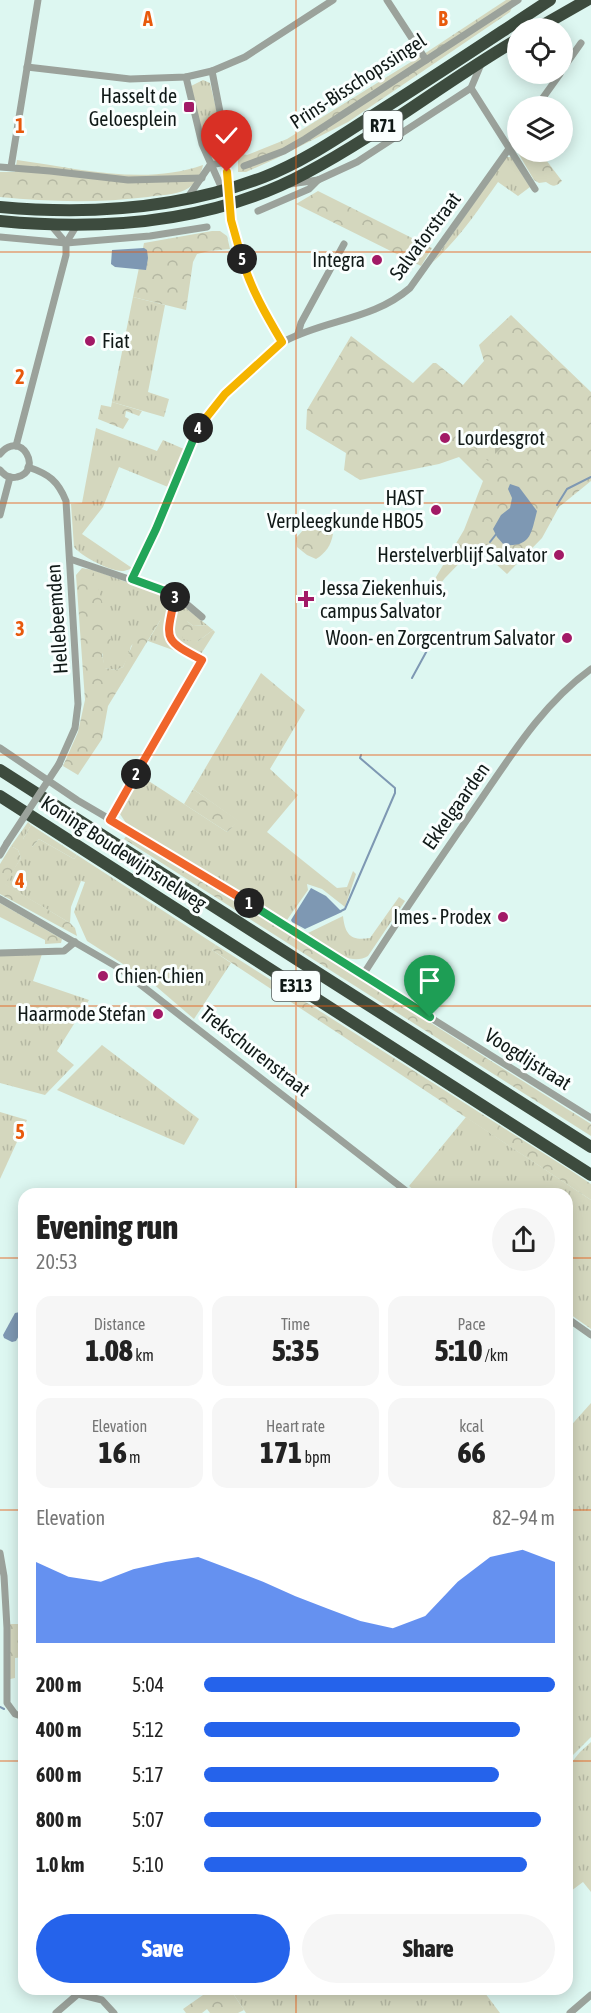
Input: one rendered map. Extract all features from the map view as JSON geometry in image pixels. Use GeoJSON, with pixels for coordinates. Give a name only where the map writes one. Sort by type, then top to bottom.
{"type":"FeatureCollection","features":[{"type":"Feature","properties":{"kind":"highway","name":"Prins-Bisschopssingel"},"geometry":{"type":"LineString","coordinates":[[0,207],[77,210],[131,207],[186,199],[267,176],[302,159],[413,90],[550,0]]}},
{"type":"Feature","properties":{"kind":"highway"},"geometry":{"type":"LineString","coordinates":[[556,18],[587,0]]}},
{"type":"Feature","properties":{"kind":"highway","name":"R71"},"geometry":{"type":"LineString","coordinates":[[0,221],[77,225],[140,221],[184,215],[229,204],[280,186],[337,155],[507,46]]}},
{"type":"Feature","properties":{"kind":"highway","name":"Koning Boudewijnsnelweg"},"geometry":{"type":"LineString","coordinates":[[0,770],[591,1147]]}},
{"type":"Feature","properties":{"kind":"highway","name":"Koning Boudewijnsnelweg"},"geometry":{"type":"LineString","coordinates":[[0,796],[591,1175]]}},
{"type":"Feature","properties":{"kind":"street"},"geometry":{"type":"LineString","coordinates":[[11,167],[38,0]]}},
{"type":"Feature","properties":{"kind":"street"},"geometry":{"type":"LineString","coordinates":[[27,68],[130,79],[186,77],[212,71],[245,57],[333,0]]}},
{"type":"Feature","properties":{"kind":"street"},"geometry":{"type":"LineString","coordinates":[[387,0],[426,60]]}},
{"type":"Feature","properties":{"kind":"street","name":"Prins-Bisschopssingel"},"geometry":{"type":"LineString","coordinates":[[244,166],[284,151],[305,139],[518,0]]}},
{"type":"Feature","properties":{"kind":"street"},"geometry":{"type":"LineString","coordinates":[[573,55],[581,43]]}},
{"type":"Feature","properties":{"kind":"street"},"geometry":{"type":"LineString","coordinates":[[280,186],[318,180],[357,162],[471,88],[483,60]]}},
{"type":"Feature","properties":{"kind":"street"},"geometry":{"type":"LineString","coordinates":[[212,71],[228,153],[226,189],[231,220],[249,282],[282,342]]}},
{"type":"Feature","properties":{"kind":"street"},"geometry":{"type":"LineString","coordinates":[[186,77],[202,144],[210,165],[226,189]]}},
{"type":"Feature","properties":{"kind":"street"},"geometry":{"type":"LineString","coordinates":[[471,88],[507,142]]}},
{"type":"Feature","properties":{"kind":"street","name":"Salvatorstraat"},"geometry":{"type":"LineString","coordinates":[[132,579],[156,529],[199,426],[225,394],[282,342],[324,324],[348,320],[380,308],[397,299],[410,288],[507,151]]}},
{"type":"Feature","properties":{"kind":"street"},"geometry":{"type":"LineString","coordinates":[[186,199],[210,165],[226,162]]}},
{"type":"Feature","properties":{"kind":"street"},"geometry":{"type":"LineString","coordinates":[[519,162],[535,189]]}},
{"type":"Feature","properties":{"kind":"street"},"geometry":{"type":"LineString","coordinates":[[0,167],[128,180],[202,178]]}},
{"type":"Feature","properties":{"kind":"street"},"geometry":{"type":"LineString","coordinates":[[258,212],[309,189],[318,180]]}},
{"type":"Feature","properties":{"kind":"street"},"geometry":{"type":"LineString","coordinates":[[50,224],[66,243]]}},
{"type":"Feature","properties":{"kind":"street"},"geometry":{"type":"LineString","coordinates":[[16,446],[66,255],[66,243],[77,225]]}},
{"type":"Feature","properties":{"kind":"street"},"geometry":{"type":"LineString","coordinates":[[0,237],[66,243],[150,236],[207,227]]}},
{"type":"Feature","properties":{"kind":"street"},"geometry":{"type":"LineString","coordinates":[[298,334],[344,244]]}},
{"type":"Feature","properties":{"kind":"street"},"geometry":{"type":"LineString","coordinates":[[0,454],[6,448],[16,446],[23,449],[27,454],[28,467],[18,477],[10,477],[0,470]]}},
{"type":"Feature","properties":{"kind":"street","name":"Hellebeemden"},"geometry":{"type":"LineString","coordinates":[[0,855],[58,764],[75,728],[78,704],[66,501],[60,487],[42,472],[28,467]]}},
{"type":"Feature","properties":{"kind":"street"},"geometry":{"type":"LineString","coordinates":[[0,515],[10,477]]}},
{"type":"Feature","properties":{"kind":"street"},"geometry":{"type":"LineString","coordinates":[[70,559],[176,595],[202,617]]}},
{"type":"Feature","properties":{"kind":"street"},"geometry":{"type":"LineString","coordinates":[[0,748],[110,820],[202,660],[173,644],[168,636],[176,595]]}},
{"type":"Feature","properties":{"kind":"street","name":"Ekkelgaarden"},"geometry":{"type":"LineString","coordinates":[[363,975],[398,920],[518,746],[562,693],[591,669]]}},
{"type":"Feature","properties":{"kind":"street","name":"Voogdijstraat"},"geometry":{"type":"LineString","coordinates":[[110,820],[159,848],[591,1118]]}},
{"type":"Feature","properties":{"kind":"street","name":"Trekschurenstraat"},"geometry":{"type":"LineString","coordinates":[[0,899],[120,968],[402,1188]]}},
{"type":"Feature","properties":{"kind":"street"},"geometry":{"type":"LineString","coordinates":[[0,953],[64,951],[75,942]]}},
{"type":"Feature","properties":{"kind":"street"},"geometry":{"type":"LineString","coordinates":[[573,1322],[591,1335]]}},
{"type":"Feature","properties":{"kind":"street"},"geometry":{"type":"LineString","coordinates":[[0,1553],[4,1576],[7,1628],[7,1703],[18,1715]]}},
{"type":"Feature","properties":{"kind":"street"},"geometry":{"type":"LineString","coordinates":[[56,2013],[74,1995]]}},
{"type":"Feature","properties":{"kind":"street"},"geometry":{"type":"LineString","coordinates":[[86,1995],[102,2000],[114,2013]]}},
{"type":"Feature","properties":{"kind":"street"},"geometry":{"type":"LineString","coordinates":[[570,2013],[591,1995]]}},
{"type":"Feature","properties":{"kind":"green space"},"geometry":{"type":"Polygon","coordinates":[[[506,0],[515,0],[510,12],[348,122],[275,159],[246,172],[238,172],[238,153],[247,155],[287,139],[506,0]]]}},
{"type":"Feature","properties":{"kind":"green space"},"geometry":{"type":"Polygon","coordinates":[[[203,80],[210,83],[225,146],[224,158],[213,161],[209,148],[205,146],[191,86],[203,80]]]}},
{"type":"Feature","properties":{"kind":"green space"},"geometry":{"type":"Polygon","coordinates":[[[506,157],[507,162],[514,162],[530,187],[518,196],[498,182],[460,234],[433,262],[506,157]]]}},
{"type":"Feature","properties":{"kind":"green space"},"geometry":{"type":"Polygon","coordinates":[[[17,160],[87,171],[134,175],[181,171],[203,165],[192,186],[172,194],[93,201],[0,197],[0,172],[15,172],[17,160]]]}},
{"type":"Feature","properties":{"kind":"green space"},"geometry":{"type":"Polygon","coordinates":[[[523,162],[548,162],[562,181],[554,186],[534,180],[523,162]]]}},
{"type":"Feature","properties":{"kind":"green space"},"geometry":{"type":"Polygon","coordinates":[[[318,191],[432,248],[421,266],[296,204],[318,191]]]}},
{"type":"Feature","properties":{"kind":"green space"},"geometry":{"type":"Polygon","coordinates":[[[220,231],[227,236],[230,249],[197,254],[193,262],[186,310],[133,297],[144,243],[220,231]]]}},
{"type":"Feature","properties":{"kind":"green space"},"geometry":{"type":"Polygon","coordinates":[[[133,297],[165,305],[148,392],[169,399],[164,417],[112,402],[133,297]]]}},
{"type":"Feature","properties":{"kind":"green space"},"geometry":{"type":"Polygon","coordinates":[[[511,315],[591,392],[591,481],[559,507],[542,538],[507,574],[476,546],[430,597],[436,577],[464,530],[483,481],[459,457],[439,464],[360,480],[344,470],[346,453],[306,429],[307,410],[351,336],[413,383],[433,363],[436,363],[463,385],[484,361],[479,345],[511,315]]]}},
{"type":"Feature","properties":{"kind":"green space"},"geometry":{"type":"Polygon","coordinates":[[[112,402],[142,411],[139,416],[126,411],[125,417],[129,419],[123,429],[98,419],[101,405],[111,407],[112,402]]]}},
{"type":"Feature","properties":{"kind":"green space"},"geometry":{"type":"Polygon","coordinates":[[[487,426],[505,444],[488,461],[470,443],[487,426]]]}},
{"type":"Feature","properties":{"kind":"green space"},"geometry":{"type":"Polygon","coordinates":[[[96,428],[157,451],[163,440],[184,449],[168,487],[119,467],[103,507],[82,534],[132,568],[124,571],[97,563],[74,547],[71,504],[82,503],[96,428]]]}},
{"type":"Feature","properties":{"kind":"green space"},"geometry":{"type":"Polygon","coordinates":[[[314,518],[333,534],[328,548],[316,559],[297,547],[296,538],[314,518]]]}},
{"type":"Feature","properties":{"kind":"green space"},"geometry":{"type":"Polygon","coordinates":[[[82,568],[93,570],[111,633],[110,647],[102,654],[105,668],[116,670],[123,667],[139,629],[156,616],[161,619],[108,706],[102,739],[78,775],[63,766],[78,732],[85,700],[76,575],[82,568]]]}},
{"type":"Feature","properties":{"kind":"green space"},"geometry":{"type":"Polygon","coordinates":[[[93,570],[170,597],[167,634],[169,640],[184,654],[148,641],[161,619],[131,646],[123,667],[116,670],[104,668],[93,570]]]}},
{"type":"Feature","properties":{"kind":"green space"},"geometry":{"type":"Polygon","coordinates":[[[179,604],[207,625],[193,626],[187,621],[197,642],[213,630],[215,632],[201,654],[175,643],[171,629],[179,604]]]}},
{"type":"Feature","properties":{"kind":"green space"},"geometry":{"type":"Polygon","coordinates":[[[187,621],[193,626],[207,625],[213,630],[197,642],[183,639],[180,630],[187,621]]]}},
{"type":"Feature","properties":{"kind":"green space"},"geometry":{"type":"Polygon","coordinates":[[[261,673],[305,710],[270,769],[298,795],[267,832],[337,888],[347,887],[353,871],[356,874],[345,907],[322,889],[307,884],[308,890],[287,920],[126,823],[120,814],[120,808],[141,776],[227,832],[238,821],[193,789],[261,673]]]}},
{"type":"Feature","properties":{"kind":"green space"},"geometry":{"type":"Polygon","coordinates":[[[193,789],[239,821],[227,832],[184,804],[193,789]]]}},
{"type":"Feature","properties":{"kind":"green space"},"geometry":{"type":"Polygon","coordinates":[[[28,822],[31,825],[23,839],[32,847],[39,839],[74,859],[77,855],[216,945],[212,950],[231,963],[194,1019],[151,982],[87,941],[74,912],[85,882],[81,881],[71,907],[70,923],[4,884],[21,858],[18,850],[11,846],[28,822]]]}},
{"type":"Feature","properties":{"kind":"green space"},"geometry":{"type":"Polygon","coordinates":[[[31,825],[77,855],[74,859],[39,839],[32,847],[28,847],[24,844],[23,839],[31,825]]]}},
{"type":"Feature","properties":{"kind":"green space"},"geometry":{"type":"Polygon","coordinates":[[[127,835],[591,1124],[591,1136],[124,839],[127,835]]]}},
{"type":"Feature","properties":{"kind":"green space"},"geometry":{"type":"Polygon","coordinates":[[[11,846],[18,850],[21,858],[5,884],[70,923],[75,928],[77,936],[0,894],[0,864],[11,846]]]}},
{"type":"Feature","properties":{"kind":"green space"},"geometry":{"type":"Polygon","coordinates":[[[399,897],[405,901],[368,956],[360,959],[345,957],[308,933],[343,916],[345,928],[350,935],[358,939],[370,938],[399,897]]]}},
{"type":"Feature","properties":{"kind":"green space"},"geometry":{"type":"Polygon","coordinates":[[[0,903],[62,939],[61,943],[45,944],[45,940],[0,917],[0,903]]]}},
{"type":"Feature","properties":{"kind":"green space"},"geometry":{"type":"Polygon","coordinates":[[[216,945],[591,1184],[591,1200],[573,1188],[212,950],[216,945]]]}},
{"type":"Feature","properties":{"kind":"green space"},"geometry":{"type":"Polygon","coordinates":[[[42,954],[33,981],[89,1000],[57,1051],[74,1065],[45,1095],[0,1083],[0,955],[42,954]]]}},
{"type":"Feature","properties":{"kind":"green space"},"geometry":{"type":"Polygon","coordinates":[[[102,1045],[199,1119],[184,1145],[57,1090],[102,1045]]]}},
{"type":"Feature","properties":{"kind":"green space"},"geometry":{"type":"Polygon","coordinates":[[[0,1112],[27,1120],[0,1179],[0,1112]]]}},
{"type":"Feature","properties":{"kind":"green space"},"geometry":{"type":"Polygon","coordinates":[[[466,1117],[573,1188],[411,1188],[409,1186],[466,1117]]]}},
{"type":"Feature","properties":{"kind":"green space"},"geometry":{"type":"Polygon","coordinates":[[[573,1188],[591,1200],[591,1329],[573,1316],[573,1188]]]}},
{"type":"Feature","properties":{"kind":"green space"},"geometry":{"type":"Polygon","coordinates":[[[591,1403],[591,1737],[573,1755],[573,1423],[591,1403]]]}},
{"type":"Feature","properties":{"kind":"green space"},"geometry":{"type":"Polygon","coordinates":[[[10,1624],[18,1624],[18,1658],[15,1658],[15,1678],[10,1679],[10,1624]]]}},
{"type":"Feature","properties":{"kind":"green space"},"geometry":{"type":"Polygon","coordinates":[[[591,1742],[591,1892],[583,1882],[573,1890],[573,1761],[591,1742]]]}},
{"type":"Feature","properties":{"kind":"green space"},"geometry":{"type":"Polygon","coordinates":[[[203,1995],[234,1995],[244,2010],[238,2013],[210,2013],[207,2009],[202,2013],[186,2013],[183,2009],[203,1995]]]}},
{"type":"Feature","properties":{"kind":"green space"},"geometry":{"type":"Polygon","coordinates":[[[234,1995],[486,1995],[500,2013],[246,2013],[234,1995]]]}},
{"type":"Feature","properties":{"kind":"water"},"geometry":{"type":"Polygon","coordinates":[[[144,248],[147,250],[148,258],[146,270],[115,267],[111,264],[112,250],[144,248]]]}},
{"type":"Feature","properties":{"kind":"water"},"geometry":{"type":"Polygon","coordinates":[[[510,484],[519,487],[537,511],[531,532],[525,541],[520,544],[504,545],[493,529],[501,515],[510,508],[512,498],[508,489],[510,484]]]}},
{"type":"Feature","properties":{"kind":"water"},"geometry":{"type":"Polygon","coordinates":[[[311,888],[326,896],[342,912],[305,929],[291,920],[311,888]]]}},
{"type":"Feature","properties":{"kind":"water"},"geometry":{"type":"Polygon","coordinates":[[[18,1312],[18,1338],[12,1342],[3,1335],[15,1313],[18,1312]]]}},
{"type":"Feature","properties":{"kind":"waterway"},"geometry":{"type":"LineString","coordinates":[[557,505],[567,489],[591,477]]}},
{"type":"Feature","properties":{"kind":"waterway"},"geometry":{"type":"LineString","coordinates":[[490,542],[497,533]]}},
{"type":"Feature","properties":{"kind":"waterway"},"geometry":{"type":"LineString","coordinates":[[412,678],[436,634]]}},
{"type":"Feature","properties":{"kind":"waterway"},"geometry":{"type":"LineString","coordinates":[[341,911],[345,909],[395,793],[395,788],[360,758],[361,755]]}},
{"type":"Feature","properties":{"kind":"waterway"},"geometry":{"type":"LineString","coordinates":[[0,1707],[4,1709]]}},
{"type":"Feature","properties":{"kind":"place","name":"Hasselt de Geloesplein"},"geometry":{"type":"Point","coordinates":[189,107]}},
{"type":"Feature","properties":{"kind":"place","name":"Integra"},"geometry":{"type":"Point","coordinates":[377,260]}},
{"type":"Feature","properties":{"kind":"place","name":"Fiat"},"geometry":{"type":"Point","coordinates":[90,341]}},
{"type":"Feature","properties":{"kind":"place","name":"Lourdesgrot"},"geometry":{"type":"Point","coordinates":[445,438]}},
{"type":"Feature","properties":{"kind":"place","name":"HAST Verpleegkunde HBO5"},"geometry":{"type":"Point","coordinates":[436,510]}},
{"type":"Feature","properties":{"kind":"place","name":"Herstelverblijf Salvator"},"geometry":{"type":"Point","coordinates":[559,555]}},
{"type":"Feature","properties":{"kind":"place","name":"Jessa Ziekenhuis, campus Salvator"},"geometry":{"type":"Point","coordinates":[306,599]}},
{"type":"Feature","properties":{"kind":"place","name":"Woon- en Zorgcentrum Salvator"},"geometry":{"type":"Point","coordinates":[567,638]}},
{"type":"Feature","properties":{"kind":"place","name":"Imes - Prodex"},"geometry":{"type":"Point","coordinates":[503,917]}},
{"type":"Feature","properties":{"kind":"place","name":"Chien-Chien"},"geometry":{"type":"Point","coordinates":[103,976]}},
{"type":"Feature","properties":{"kind":"place","name":"Haarmode Stefan"},"geometry":{"type":"Point","coordinates":[158,1014]}},
{"type":"Feature","properties":{"kind":"route"},"geometry":{"type":"LineString","coordinates":[[227,172],[231,220],[249,282],[282,342],[225,394],[199,426],[156,529],[132,579],[176,595],[168,636],[173,644],[202,660],[110,820],[159,848],[430,1017]]}}]}
